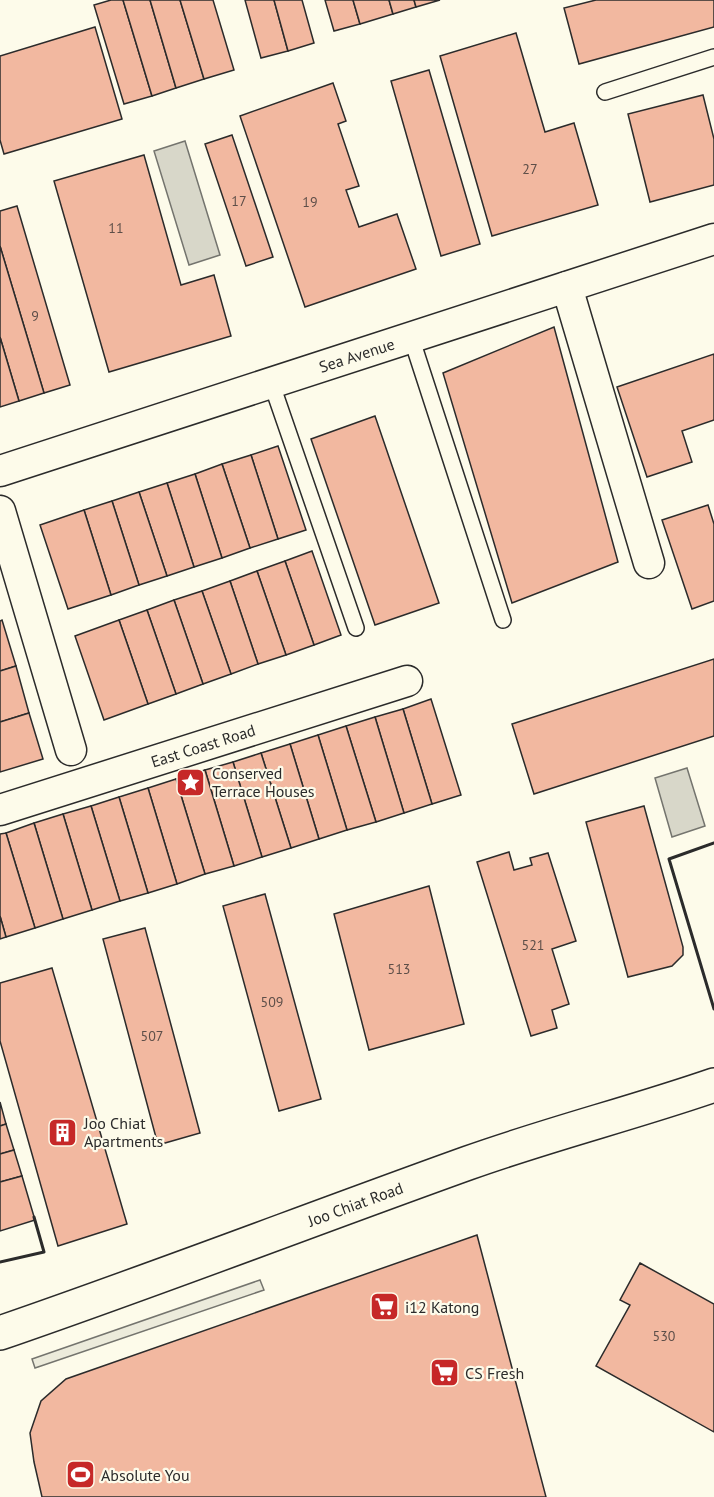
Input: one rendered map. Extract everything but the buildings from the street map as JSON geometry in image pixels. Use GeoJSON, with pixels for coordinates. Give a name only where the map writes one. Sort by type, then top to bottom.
{"type":"FeatureCollection","features":[{"type":"Feature","properties":{"kind":"street","name":"Sea Avenue"},"geometry":{"type":"LineString","coordinates":[[0,471],[714,239]]}},
{"type":"Feature","properties":{"kind":"street"},"geometry":{"type":"LineString","coordinates":[[567,287],[649,563]]}},
{"type":"Feature","properties":{"kind":"street"},"geometry":{"type":"LineString","coordinates":[[0,511],[71,750]]}},
{"type":"Feature","properties":{"kind":"street","name":"East Coast Road"},"geometry":{"type":"LineString","coordinates":[[0,810],[407,681]]}},
{"type":"Feature","properties":{"kind":"street","name":"Joo Chiat Road"},"geometry":{"type":"LineString","coordinates":[[0,1333],[148,1282],[471,1162],[665,1102],[714,1084]]}},
{"type":"Feature","properties":{"kind":"lane"},"geometry":{"type":"LineString","coordinates":[[605,92],[714,57]]}},
{"type":"Feature","properties":{"kind":"lane"},"geometry":{"type":"LineString","coordinates":[[411,337],[503,620]]}},
{"type":"Feature","properties":{"kind":"lane"},"geometry":{"type":"LineString","coordinates":[[271,382],[356,628]]}},
{"type":"Feature","properties":{"kind":"shaded area"},"geometry":{"type":"Polygon","coordinates":[[[185,141],[220,255],[189,265],[154,151],[185,141]]]}},
{"type":"Feature","properties":{"kind":"shaded area"},"geometry":{"type":"Polygon","coordinates":[[[687,768],[705,826],[672,837],[655,778],[687,768]]]}},
{"type":"Feature","properties":{"kind":"shaded area"},"geometry":{"type":"Polygon","coordinates":[[[260,1280],[264,1290],[35,1368],[32,1359],[260,1280]]]}},
{"type":"Feature","properties":{"kind":"wall"},"geometry":{"type":"LineString","coordinates":[[714,843],[669,859],[714,1009]]}},
{"type":"Feature","properties":{"kind":"wall"},"geometry":{"type":"LineString","coordinates":[[0,1262],[44,1252],[34,1217]]}},
{"type":"Feature","properties":{"kind":"place","name":"Conserved Terrace Houses"},"geometry":{"type":"Point","coordinates":[191,782]}},
{"type":"Feature","properties":{"kind":"place","name":"Joo Chiat Apartments"},"geometry":{"type":"Point","coordinates":[63,1132]}},
{"type":"Feature","properties":{"kind":"place","name":"i12 Katong"},"geometry":{"type":"Point","coordinates":[384,1307]}},
{"type":"Feature","properties":{"kind":"place","name":"CS Fresh"},"geometry":{"type":"Point","coordinates":[444,1373]}},
{"type":"Feature","properties":{"kind":"place","name":"Absolute You"},"geometry":{"type":"Point","coordinates":[80,1475]}}]}
